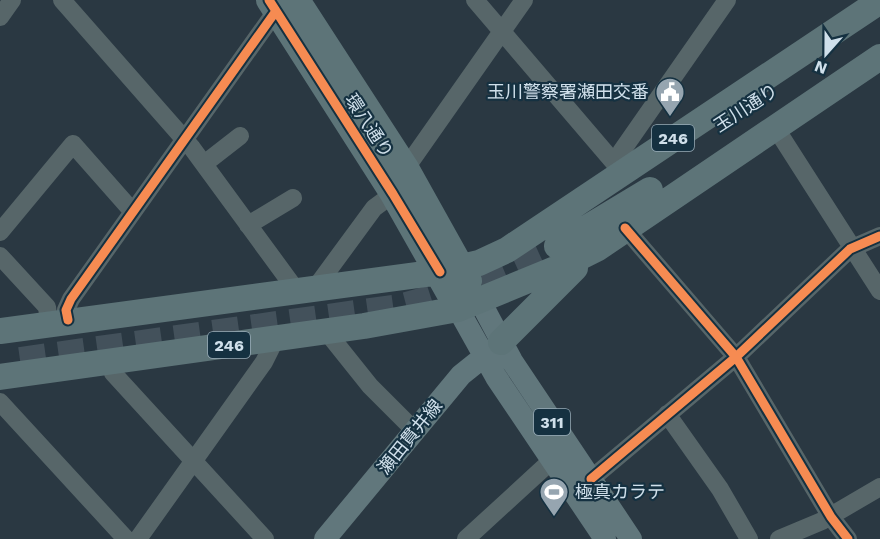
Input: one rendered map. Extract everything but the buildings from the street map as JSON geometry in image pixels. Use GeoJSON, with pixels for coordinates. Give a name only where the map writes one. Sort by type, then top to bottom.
{"type":"FeatureCollection","features":[{"type":"Feature","properties":{"kind":"highway","name":"246"},"geometry":{"type":"LineString","coordinates":[[6,366],[110,361],[364,326],[469,305],[552,243],[622,172],[880,1]]}},
{"type":"Feature","properties":{"kind":"highway","name":"環八通り"},"geometry":{"type":"LineString","coordinates":[[280,4],[406,168],[469,305]]}},
{"type":"Feature","properties":{"kind":"highway","name":"環八通り"},"geometry":{"type":"LineString","coordinates":[[280,4],[417,232],[451,270]]}},
{"type":"Feature","properties":{"kind":"highway","name":"玉川通り"},"geometry":{"type":"LineString","coordinates":[[552,243],[880,19]]}},
{"type":"Feature","properties":{"kind":"highway","name":"玉川通り"},"geometry":{"type":"LineString","coordinates":[[552,243],[629,205],[880,37]]}},
{"type":"Feature","properties":{"kind":"highway","name":"246"},"geometry":{"type":"LineString","coordinates":[[0,331],[451,270],[507,250],[552,243],[598,248],[880,57]]}},
{"type":"Feature","properties":{"kind":"highway"},"geometry":{"type":"LineString","coordinates":[[400,278],[415,258],[417,232]]}},
{"type":"Feature","properties":{"kind":"highway"},"geometry":{"type":"LineString","coordinates":[[493,349],[545,295],[598,248]]}},
{"type":"Feature","properties":{"kind":"highway"},"geometry":{"type":"LineString","coordinates":[[357,283],[368,289],[376,303],[376,312],[364,326]]}},
{"type":"Feature","properties":{"kind":"main road","name":"環八通り"},"geometry":{"type":"LineString","coordinates":[[469,305],[551,461],[605,539]]}},
{"type":"Feature","properties":{"kind":"main road","name":"環八通り"},"geometry":{"type":"LineString","coordinates":[[493,349],[591,479],[631,539]]}},
{"type":"Feature","properties":{"kind":"main road","name":"瀬田貫井線"},"geometry":{"type":"LineString","coordinates":[[326,539],[461,375],[493,349]]}},
{"type":"Feature","properties":{"kind":"street"},"geometry":{"type":"LineString","coordinates":[[0,17],[12,0]]}},
{"type":"Feature","properties":{"kind":"street"},"geometry":{"type":"LineString","coordinates":[[62,0],[184,138],[248,225],[306,289],[374,208],[393,194]]}},
{"type":"Feature","properties":{"kind":"street"},"geometry":{"type":"LineString","coordinates":[[474,0],[622,172]]}},
{"type":"Feature","properties":{"kind":"street"},"geometry":{"type":"LineString","coordinates":[[406,168],[524,0]]}},
{"type":"Feature","properties":{"kind":"street"},"geometry":{"type":"LineString","coordinates":[[622,172],[621,152],[728,0]]}},
{"type":"Feature","properties":{"kind":"street"},"geometry":{"type":"LineString","coordinates":[[0,256],[58,322],[71,298],[280,4]]}},
{"type":"Feature","properties":{"kind":"street"},"geometry":{"type":"LineString","coordinates":[[775,127],[850,249],[880,291]]}},
{"type":"Feature","properties":{"kind":"street"},"geometry":{"type":"LineString","coordinates":[[204,164],[240,136]]}},
{"type":"Feature","properties":{"kind":"street"},"geometry":{"type":"LineString","coordinates":[[0,232],[73,144],[133,212]]}},
{"type":"Feature","properties":{"kind":"street"},"geometry":{"type":"LineString","coordinates":[[248,225],[293,198]]}},
{"type":"Feature","properties":{"kind":"street"},"geometry":{"type":"LineString","coordinates":[[625,228],[736,357],[831,517],[848,539]]}},
{"type":"Feature","properties":{"kind":"street"},"geometry":{"type":"LineString","coordinates":[[591,479],[736,357],[850,249],[880,236]]}},
{"type":"Feature","properties":{"kind":"street"},"geometry":{"type":"LineString","coordinates":[[326,331],[370,386],[414,431]]}},
{"type":"Feature","properties":{"kind":"street"},"geometry":{"type":"LineString","coordinates":[[138,539],[264,362],[276,338]]}},
{"type":"Feature","properties":{"kind":"street"},"geometry":{"type":"LineString","coordinates":[[110,361],[113,373],[265,539]]}},
{"type":"Feature","properties":{"kind":"street"},"geometry":{"type":"LineString","coordinates":[[0,402],[126,539]]}},
{"type":"Feature","properties":{"kind":"street"},"geometry":{"type":"LineString","coordinates":[[667,414],[720,489],[749,539]]}},
{"type":"Feature","properties":{"kind":"street"},"geometry":{"type":"LineString","coordinates":[[466,539],[551,461]]}},
{"type":"Feature","properties":{"kind":"street"},"geometry":{"type":"LineString","coordinates":[[779,539],[831,517],[880,487]]}},
{"type":"Feature","properties":{"kind":"tunnel"},"geometry":{"type":"LineString","coordinates":[[20,360],[399,307],[460,288],[557,246]]}},
{"type":"Feature","properties":{"kind":"cycle path"},"geometry":{"type":"LineString","coordinates":[[269,0],[440,272]]}},
{"type":"Feature","properties":{"kind":"cycle path"},"geometry":{"type":"LineString","coordinates":[[68,320],[66,310],[71,299],[276,11]]}},
{"type":"Feature","properties":{"kind":"cycle path"},"geometry":{"type":"LineString","coordinates":[[625,228],[736,357],[831,517],[848,539]]}},
{"type":"Feature","properties":{"kind":"cycle path"},"geometry":{"type":"LineString","coordinates":[[591,479],[736,357],[850,249],[880,236]]}},
{"type":"Feature","properties":{"kind":"place","name":"玉川警察署瀬田交番"},"geometry":{"type":"Point","coordinates":[670,118]}},
{"type":"Feature","properties":{"kind":"place","name":"極真カラテ"},"geometry":{"type":"Point","coordinates":[554,518]}}]}
